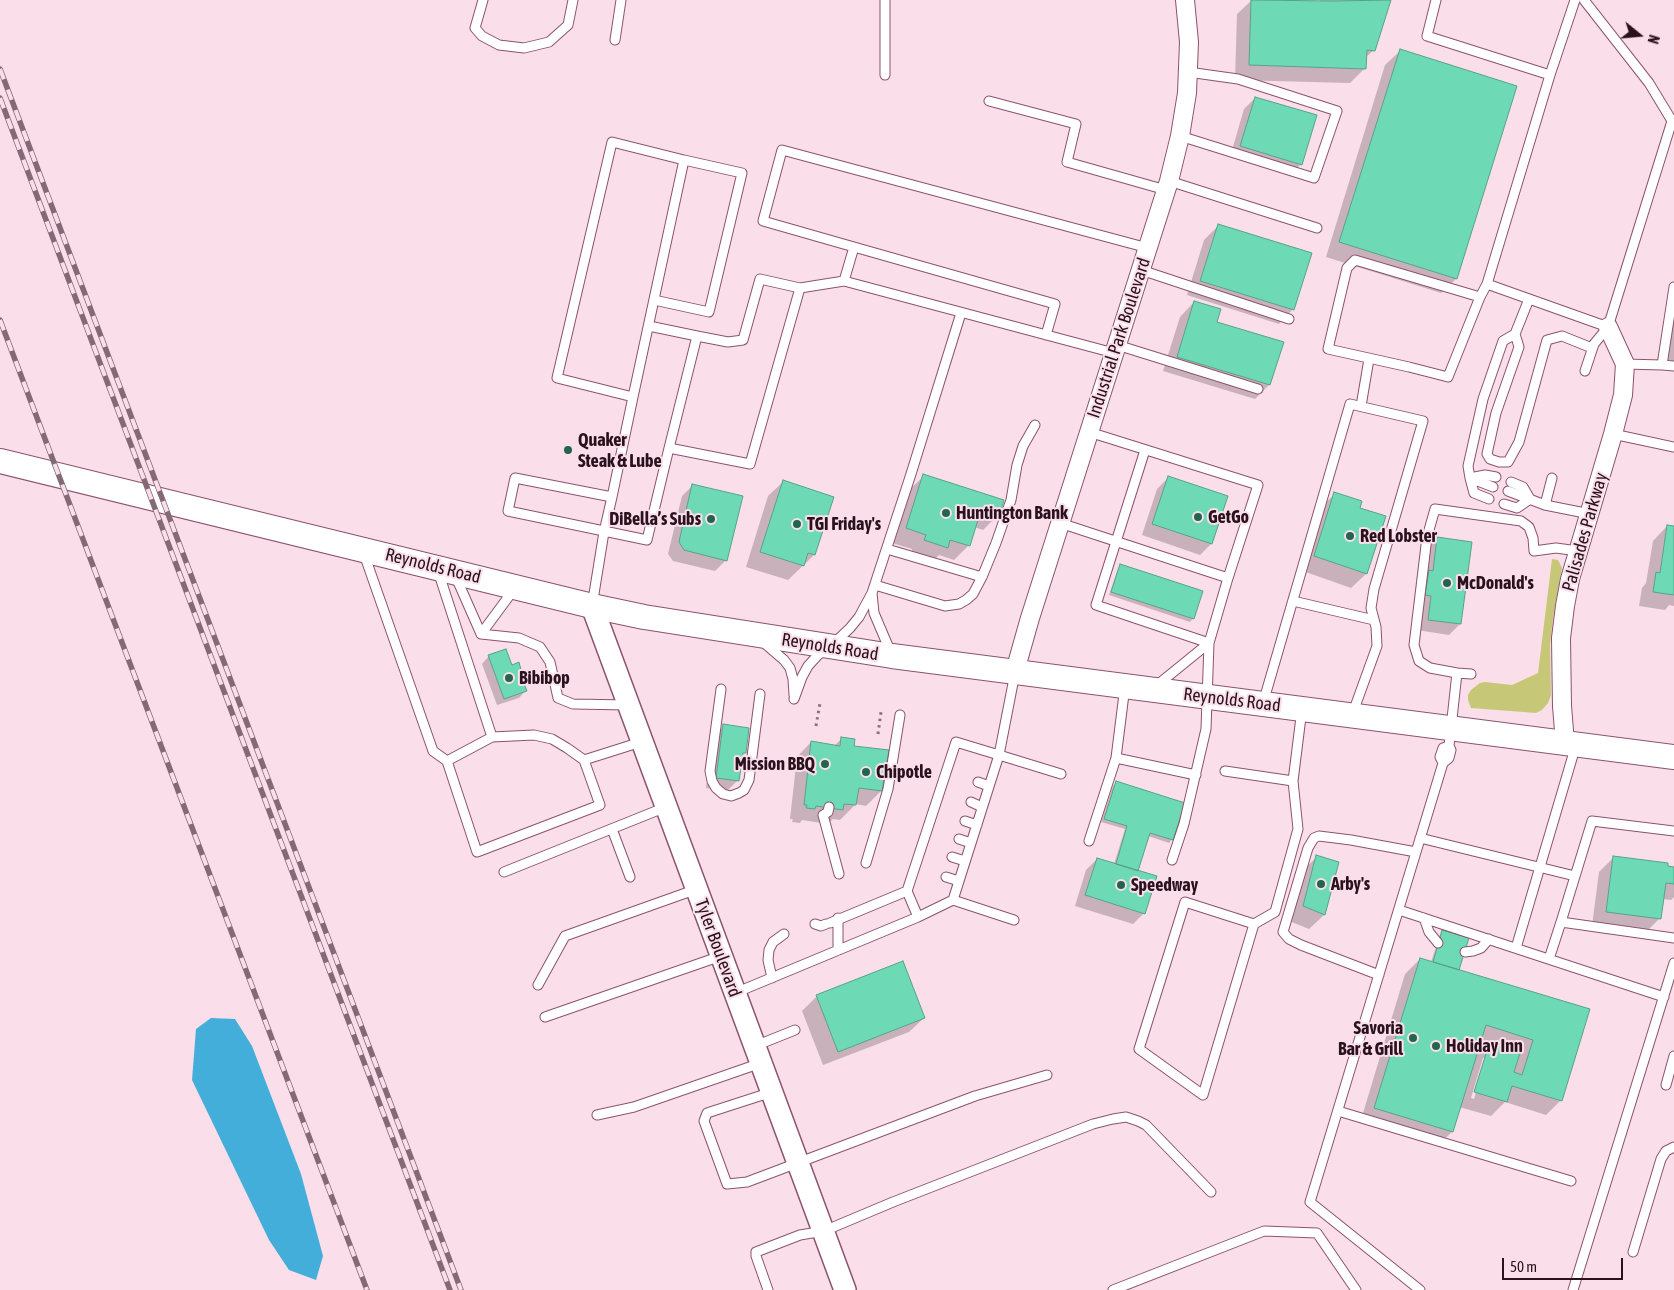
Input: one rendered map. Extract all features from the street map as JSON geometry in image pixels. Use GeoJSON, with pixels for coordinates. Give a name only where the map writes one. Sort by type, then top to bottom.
{"type":"FeatureCollection","features":[{"type":"Feature","properties":{"kind":"main road","name":"Reynolds Road"},"geometry":{"type":"LineString","coordinates":[[0,461],[592,606],[654,619],[892,656],[1352,715],[1450,737],[1570,744],[1672,755]]}},
{"type":"Feature","properties":{"kind":"street","name":"Industrial Park Boulevard"},"geometry":{"type":"LineString","coordinates":[[1015,671],[1060,523],[1168,185],[1180,136],[1187,93],[1189,42],[1185,0]]}},
{"type":"Feature","properties":{"kind":"street","name":"Palisades Parkway"},"geometry":{"type":"LineString","coordinates":[[1570,744],[1562,706],[1562,638],[1565,606],[1570,579],[1614,434],[1623,395],[1624,364],[1608,327]]}},
{"type":"Feature","properties":{"kind":"street","name":"Tyler Boulevard"},"geometry":{"type":"LineString","coordinates":[[592,606],[846,1290]]}},
{"type":"Feature","properties":{"kind":"lane"},"geometry":{"type":"LineString","coordinates":[[483,0],[475,28],[482,36],[499,45],[524,48],[549,42],[568,25],[573,0]]}},
{"type":"Feature","properties":{"kind":"lane"},"geometry":{"type":"LineString","coordinates":[[615,40],[621,0]]}},
{"type":"Feature","properties":{"kind":"lane"},"geometry":{"type":"LineString","coordinates":[[885,0],[885,75]]}},
{"type":"Feature","properties":{"kind":"lane"},"geometry":{"type":"LineString","coordinates":[[1436,0],[1427,36],[1550,75]]}},
{"type":"Feature","properties":{"kind":"lane"},"geometry":{"type":"LineString","coordinates":[[1480,296],[1355,260],[1347,268],[1328,349],[1448,377],[1480,296],[1487,284],[1550,75],[1575,0]]}},
{"type":"Feature","properties":{"kind":"lane"},"geometry":{"type":"LineString","coordinates":[[1584,0],[1649,83],[1672,121],[1608,327],[1594,344],[1585,371]]}},
{"type":"Feature","properties":{"kind":"lane"},"geometry":{"type":"LineString","coordinates":[[1180,136],[1314,178],[1337,111],[1238,79],[1188,72]]}},
{"type":"Feature","properties":{"kind":"lane"},"geometry":{"type":"LineString","coordinates":[[989,101],[1076,124],[1067,162],[1168,185],[1317,228]]}},
{"type":"Feature","properties":{"kind":"lane"},"geometry":{"type":"LineString","coordinates":[[633,397],[557,378],[612,142],[742,173],[709,312],[654,300]]}},
{"type":"Feature","properties":{"kind":"lane"},"geometry":{"type":"LineString","coordinates":[[1046,335],[1054,304],[763,221],[782,150],[1148,248]]}},
{"type":"Feature","properties":{"kind":"lane"},"geometry":{"type":"LineString","coordinates":[[592,606],[604,532],[684,160]]}},
{"type":"Feature","properties":{"kind":"lane"},"geometry":{"type":"LineString","coordinates":[[844,281],[854,247]]}},
{"type":"Feature","properties":{"kind":"lane"},"geometry":{"type":"LineString","coordinates":[[1141,270],[1289,319]]}},
{"type":"Feature","properties":{"kind":"lane"},"geometry":{"type":"LineString","coordinates":[[649,326],[728,342],[743,340],[760,279],[800,288],[844,281],[1046,335],[1116,349],[1258,389]]}},
{"type":"Feature","properties":{"kind":"lane"},"geometry":{"type":"LineString","coordinates":[[1487,284],[1608,327]]}},
{"type":"Feature","properties":{"kind":"lane"},"geometry":{"type":"LineString","coordinates":[[1662,365],[1674,287]]}},
{"type":"Feature","properties":{"kind":"lane"},"geometry":{"type":"LineString","coordinates":[[669,448],[750,464],[800,288]]}},
{"type":"Feature","properties":{"kind":"lane"},"geometry":{"type":"LineString","coordinates":[[1489,499],[1474,493],[1468,466],[1483,398],[1503,341],[1515,334],[1529,299]]}},
{"type":"Feature","properties":{"kind":"lane"},"geometry":{"type":"LineString","coordinates":[[754,635],[784,660],[790,668],[793,679],[794,699],[808,666],[818,655],[830,647],[859,617],[873,589],[887,549],[961,313]]}},
{"type":"Feature","properties":{"kind":"lane"},"geometry":{"type":"LineString","coordinates":[[1515,334],[1519,347],[1496,413],[1486,454],[1490,459],[1499,462],[1508,462],[1519,442],[1547,340],[1562,336],[1592,348]]}},
{"type":"Feature","properties":{"kind":"lane"},"geometry":{"type":"LineString","coordinates":[[612,497],[515,478],[508,511],[647,540],[697,336]]}},
{"type":"Feature","properties":{"kind":"lane"},"geometry":{"type":"LineString","coordinates":[[1361,406],[1369,359]]}},
{"type":"Feature","properties":{"kind":"lane"},"geometry":{"type":"LineString","coordinates":[[1624,364],[1674,366]]}},
{"type":"Feature","properties":{"kind":"lane"},"geometry":{"type":"LineString","coordinates":[[1263,704],[1350,404],[1424,421],[1374,589],[1370,608],[1374,620],[1377,646],[1352,715]]}},
{"type":"Feature","properties":{"kind":"lane"},"geometry":{"type":"LineString","coordinates":[[873,589],[946,606],[959,604],[973,594],[982,577],[1011,500],[1017,465],[1023,446],[1035,425]]}},
{"type":"Feature","properties":{"kind":"lane"},"geometry":{"type":"LineString","coordinates":[[1089,432],[1258,485],[1209,643],[1206,729],[1184,824],[1172,860]]}},
{"type":"Feature","properties":{"kind":"lane"},"geometry":{"type":"LineString","coordinates":[[1614,434],[1674,447]]}},
{"type":"Feature","properties":{"kind":"lane"},"geometry":{"type":"LineString","coordinates":[[1145,450],[1096,604],[1209,643]]}},
{"type":"Feature","properties":{"kind":"lane"},"geometry":{"type":"LineString","coordinates":[[1470,478],[1485,475],[1496,477]]}},
{"type":"Feature","properties":{"kind":"lane"},"geometry":{"type":"LineString","coordinates":[[1470,478],[1493,487]]}},
{"type":"Feature","properties":{"kind":"lane"},"geometry":{"type":"LineString","coordinates":[[1545,505],[1552,478]]}},
{"type":"Feature","properties":{"kind":"lane"},"geometry":{"type":"LineString","coordinates":[[1511,482],[1523,487],[1530,499]]}},
{"type":"Feature","properties":{"kind":"lane"},"geometry":{"type":"LineString","coordinates":[[1508,491],[1545,505],[1590,514]]}},
{"type":"Feature","properties":{"kind":"lane"},"geometry":{"type":"LineString","coordinates":[[1504,504],[1517,508],[1530,499]]}},
{"type":"Feature","properties":{"kind":"lane"},"geometry":{"type":"LineString","coordinates":[[1470,674],[1430,668],[1419,661],[1414,645],[1427,537],[1435,509],[1521,521],[1531,533],[1534,551],[1556,548],[1578,551]]}},
{"type":"Feature","properties":{"kind":"lane"},"geometry":{"type":"LineString","coordinates":[[1060,523],[1228,578]]}},
{"type":"Feature","properties":{"kind":"lane"},"geometry":{"type":"LineString","coordinates":[[363,549],[432,751],[446,761],[477,852],[600,805],[584,760],[552,739],[534,735],[492,737],[446,761]]}},
{"type":"Feature","properties":{"kind":"lane"},"geometry":{"type":"LineString","coordinates":[[887,549],[982,577]]}},
{"type":"Feature","properties":{"kind":"lane"},"geometry":{"type":"LineString","coordinates":[[445,569],[481,634]]}},
{"type":"Feature","properties":{"kind":"lane"},"geometry":{"type":"LineString","coordinates":[[445,569],[492,737]]}},
{"type":"Feature","properties":{"kind":"lane"},"geometry":{"type":"LineString","coordinates":[[481,634],[515,587]]}},
{"type":"Feature","properties":{"kind":"lane"},"geometry":{"type":"LineString","coordinates":[[873,589],[874,613],[892,656]]}},
{"type":"Feature","properties":{"kind":"lane"},"geometry":{"type":"LineString","coordinates":[[1293,601],[1374,620]]}},
{"type":"Feature","properties":{"kind":"lane"},"geometry":{"type":"LineString","coordinates":[[481,634],[519,638],[540,647],[550,662],[558,698],[573,704],[628,705]]}},
{"type":"Feature","properties":{"kind":"lane"},"geometry":{"type":"LineString","coordinates":[[1151,689],[1209,643]]}},
{"type":"Feature","properties":{"kind":"lane"},"geometry":{"type":"LineString","coordinates":[[735,993],[918,917],[953,900],[999,755],[1015,671]]}},
{"type":"Feature","properties":{"kind":"lane"},"geometry":{"type":"LineString","coordinates":[[1420,1290],[1310,1202],[1443,763],[1440,757],[1450,737],[1457,673]]}},
{"type":"Feature","properties":{"kind":"lane"},"geometry":{"type":"LineString","coordinates":[[1089,841],[1116,758],[1125,686]]}},
{"type":"Feature","properties":{"kind":"lane"},"geometry":{"type":"LineString","coordinates":[[721,689],[710,771],[716,788],[723,794],[731,796],[739,794],[744,790],[749,780],[760,694]]}},
{"type":"Feature","properties":{"kind":"lane"},"geometry":{"type":"LineString","coordinates":[[1254,924],[1185,902],[1139,1049],[1202,1095],[1254,924],[1274,912],[1298,829],[1293,781],[1302,709]]}},
{"type":"Feature","properties":{"kind":"lane"},"geometry":{"type":"LineString","coordinates":[[866,863],[888,789],[900,715]]}},
{"type":"Feature","properties":{"kind":"lane"},"geometry":{"type":"LineString","coordinates":[[584,760],[642,742]]}},
{"type":"Feature","properties":{"kind":"lane"},"geometry":{"type":"LineString","coordinates":[[918,917],[907,891],[915,866],[925,848],[931,830],[956,742],[1061,774]]}},
{"type":"Feature","properties":{"kind":"lane"},"geometry":{"type":"LineString","coordinates":[[1516,948],[1541,866],[1570,744]]}},
{"type":"Feature","properties":{"kind":"lane"},"geometry":{"type":"LineString","coordinates":[[1116,758],[1196,775]]}},
{"type":"Feature","properties":{"kind":"lane"},"geometry":{"type":"LineString","coordinates":[[1225,771],[1293,781]]}},
{"type":"Feature","properties":{"kind":"lane"},"geometry":{"type":"LineString","coordinates":[[946,772],[956,775]]}},
{"type":"Feature","properties":{"kind":"lane"},"geometry":{"type":"LineString","coordinates":[[978,782],[988,786]]}},
{"type":"Feature","properties":{"kind":"lane"},"geometry":{"type":"LineString","coordinates":[[971,802],[982,806]]}},
{"type":"Feature","properties":{"kind":"lane"},"geometry":{"type":"LineString","coordinates":[[504,872],[666,807]]}},
{"type":"Feature","properties":{"kind":"lane"},"geometry":{"type":"LineString","coordinates":[[829,808],[828,812],[824,815],[839,874]]}},
{"type":"Feature","properties":{"kind":"lane"},"geometry":{"type":"LineString","coordinates":[[965,821],[977,825]]}},
{"type":"Feature","properties":{"kind":"lane"},"geometry":{"type":"LineString","coordinates":[[1549,959],[1592,821],[1674,831]]}},
{"type":"Feature","properties":{"kind":"lane"},"geometry":{"type":"LineString","coordinates":[[612,829],[630,877]]}},
{"type":"Feature","properties":{"kind":"lane"},"geometry":{"type":"LineString","coordinates":[[1379,975],[1301,945],[1289,939],[1283,932],[1308,848],[1314,838],[1319,836],[1416,852]]}},
{"type":"Feature","properties":{"kind":"lane"},"geometry":{"type":"LineString","coordinates":[[1420,838],[1541,866],[1575,876]]}},
{"type":"Feature","properties":{"kind":"lane"},"geometry":{"type":"LineString","coordinates":[[959,839],[971,843]]}},
{"type":"Feature","properties":{"kind":"lane"},"geometry":{"type":"LineString","coordinates":[[952,857],[965,861]]}},
{"type":"Feature","properties":{"kind":"lane"},"geometry":{"type":"LineString","coordinates":[[915,866],[924,870]]}},
{"type":"Feature","properties":{"kind":"lane"},"geometry":{"type":"LineString","coordinates":[[946,877],[960,881]]}},
{"type":"Feature","properties":{"kind":"lane"},"geometry":{"type":"LineString","coordinates":[[538,985],[565,936],[697,889]]}},
{"type":"Feature","properties":{"kind":"lane"},"geometry":{"type":"LineString","coordinates":[[814,924],[821,926],[907,891]]}},
{"type":"Feature","properties":{"kind":"lane"},"geometry":{"type":"LineString","coordinates":[[953,900],[1014,920]]}},
{"type":"Feature","properties":{"kind":"lane"},"geometry":{"type":"LineString","coordinates":[[1399,910],[1664,997]]}},
{"type":"Feature","properties":{"kind":"lane"},"geometry":{"type":"LineString","coordinates":[[838,918],[838,950]]}},
{"type":"Feature","properties":{"kind":"lane"},"geometry":{"type":"LineString","coordinates":[[1424,918],[1429,932],[1438,943]]}},
{"type":"Feature","properties":{"kind":"lane"},"geometry":{"type":"LineString","coordinates":[[1561,922],[1674,938]]}},
{"type":"Feature","properties":{"kind":"lane"},"geometry":{"type":"LineString","coordinates":[[772,978],[768,950],[772,942],[784,934]]}},
{"type":"Feature","properties":{"kind":"lane"},"geometry":{"type":"LineString","coordinates":[[1465,952],[1482,948],[1489,939]]}},
{"type":"Feature","properties":{"kind":"lane"},"geometry":{"type":"LineString","coordinates":[[545,1017],[722,956]]}},
{"type":"Feature","properties":{"kind":"lane"},"geometry":{"type":"LineString","coordinates":[[1573,1290],[1674,963]]}},
{"type":"Feature","properties":{"kind":"lane"},"geometry":{"type":"LineString","coordinates":[[597,1115],[634,1107],[758,1054],[795,1030]]}},
{"type":"Feature","properties":{"kind":"lane"},"geometry":{"type":"LineString","coordinates":[[1666,1085],[1674,1056]]}},
{"type":"Feature","properties":{"kind":"lane"},"geometry":{"type":"LineString","coordinates":[[772,1092],[707,1113],[704,1120],[727,1184],[747,1182],[975,1096],[1047,1075]]}},
{"type":"Feature","properties":{"kind":"lane"},"geometry":{"type":"LineString","coordinates":[[1338,1111],[1571,1181]]}},
{"type":"Feature","properties":{"kind":"lane"},"geometry":{"type":"LineString","coordinates":[[768,1290],[756,1252],[800,1235],[824,1231],[1093,1124],[1126,1117],[1146,1125],[1211,1192]]}},
{"type":"Feature","properties":{"kind":"lane"},"geometry":{"type":"LineString","coordinates":[[1633,1252],[1661,1159],[1666,1151],[1674,1147]]}},
{"type":"Feature","properties":{"kind":"lane"},"geometry":{"type":"LineString","coordinates":[[1113,1290],[1264,1231],[1318,1233],[1356,1290]]}},
{"type":"Feature","properties":{"kind":"path"},"geometry":{"type":"LineString","coordinates":[[816,726],[820,703]]}},
{"type":"Feature","properties":{"kind":"path"},"geometry":{"type":"LineString","coordinates":[[878,734],[881,712]]}},
{"type":"Feature","properties":{"kind":"shaded area"},"geometry":{"type":"Polygon","coordinates":[[[1552,559],[1558,560],[1562,568],[1550,645],[1551,695],[1548,703],[1542,710],[1536,713],[1471,708],[1468,695],[1480,683],[1512,685],[1538,673],[1552,559]]]}},
{"type":"Feature","properties":{"kind":"water"},"geometry":{"type":"Polygon","coordinates":[[[211,1018],[235,1019],[252,1046],[301,1174],[323,1256],[316,1280],[289,1270],[269,1240],[192,1080],[196,1029],[211,1018]]]}},
{"type":"Feature","properties":{"kind":"building"},"geometry":{"type":"Polygon","coordinates":[[[1251,0],[1391,0],[1375,51],[1367,50],[1366,69],[1249,65],[1251,0]]]}},
{"type":"Feature","properties":{"kind":"building"},"geometry":{"type":"Polygon","coordinates":[[[1400,49],[1517,86],[1457,279],[1339,242],[1400,49]]]}},
{"type":"Feature","properties":{"kind":"building"},"geometry":{"type":"Polygon","coordinates":[[[1255,97],[1317,115],[1302,165],[1240,146],[1255,97]]]}},
{"type":"Feature","properties":{"kind":"building"},"geometry":{"type":"Polygon","coordinates":[[[1218,224],[1312,253],[1294,310],[1200,281],[1218,224]]]}},
{"type":"Feature","properties":{"kind":"building"},"geometry":{"type":"Polygon","coordinates":[[[1194,301],[1221,309],[1217,322],[1284,342],[1270,385],[1177,357],[1194,301]]]}},
{"type":"Feature","properties":{"kind":"building","name":"Huntington Bank"},"geometry":{"type":"Polygon","coordinates":[[[923,474],[1004,500],[999,516],[981,510],[970,546],[950,540],[948,548],[924,540],[926,535],[906,528],[923,474]]]}},
{"type":"Feature","properties":{"kind":"building"},"geometry":{"type":"Polygon","coordinates":[[[1168,476],[1228,496],[1212,544],[1152,524],[1168,476]]]}},
{"type":"Feature","properties":{"kind":"building","name":"TGI Friday's"},"geometry":{"type":"Polygon","coordinates":[[[783,480],[834,497],[815,555],[808,553],[804,566],[760,552],[783,480]]]}},
{"type":"Feature","properties":{"kind":"building","name":"DiBella’s Subs"},"geometry":{"type":"Polygon","coordinates":[[[692,484],[743,496],[727,561],[684,550],[679,542],[692,484]]]}},
{"type":"Feature","properties":{"kind":"building","name":"Red Lobster"},"geometry":{"type":"Polygon","coordinates":[[[1334,492],[1362,501],[1360,508],[1386,516],[1367,574],[1314,556],[1334,492]]]}},
{"type":"Feature","properties":{"kind":"building"},"geometry":{"type":"Polygon","coordinates":[[[1667,525],[1674,526],[1674,595],[1653,592],[1656,572],[1660,573],[1667,525]]]}},
{"type":"Feature","properties":{"kind":"building","name":"McDonald's"},"geometry":{"type":"Polygon","coordinates":[[[1437,537],[1472,542],[1461,624],[1428,620],[1431,596],[1425,595],[1429,570],[1433,571],[1437,537]]]}},
{"type":"Feature","properties":{"kind":"building"},"geometry":{"type":"Polygon","coordinates":[[[1120,564],[1203,591],[1194,619],[1111,592],[1120,564]]]}},
{"type":"Feature","properties":{"kind":"building","name":"Bibibop"},"geometry":{"type":"Polygon","coordinates":[[[506,649],[512,665],[519,662],[521,670],[519,671],[527,691],[504,699],[488,655],[506,649]]]}},
{"type":"Feature","properties":{"kind":"building"},"geometry":{"type":"Polygon","coordinates":[[[723,724],[749,728],[746,753],[743,753],[739,781],[716,778],[723,724]]]}},
{"type":"Feature","properties":{"kind":"building"},"geometry":{"type":"Polygon","coordinates":[[[841,737],[855,739],[854,746],[889,750],[882,791],[859,788],[856,805],[844,804],[843,810],[816,806],[815,809],[806,808],[807,805],[804,805],[811,741],[840,746],[841,737]]]}},
{"type":"Feature","properties":{"kind":"building"},"geometry":{"type":"Polygon","coordinates":[[[1116,781],[1185,803],[1173,840],[1150,833],[1138,871],[1116,864],[1127,826],[1104,819],[1116,781]]]}},
{"type":"Feature","properties":{"kind":"building","name":"Arby's"},"geometry":{"type":"Polygon","coordinates":[[[1316,855],[1339,862],[1325,915],[1303,906],[1316,855]]]}},
{"type":"Feature","properties":{"kind":"building"},"geometry":{"type":"Polygon","coordinates":[[[1613,856],[1668,863],[1668,866],[1674,867],[1674,884],[1666,883],[1661,919],[1606,912],[1613,856]]]}},
{"type":"Feature","properties":{"kind":"building"},"geometry":{"type":"Polygon","coordinates":[[[1097,858],[1157,876],[1145,914],[1085,895],[1097,858]]]}},
{"type":"Feature","properties":{"kind":"building"},"geometry":{"type":"Polygon","coordinates":[[[1442,930],[1469,938],[1459,970],[1433,962],[1442,930]]]}},
{"type":"Feature","properties":{"kind":"building","name":"Holiday Inn"},"geometry":{"type":"Polygon","coordinates":[[[1420,958],[1590,1009],[1562,1101],[1512,1086],[1507,1102],[1474,1092],[1490,1041],[1521,1050],[1514,1072],[1522,1075],[1533,1040],[1486,1025],[1453,1132],[1374,1108],[1420,958]]]}},
{"type":"Feature","properties":{"kind":"building"},"geometry":{"type":"Polygon","coordinates":[[[903,961],[925,1018],[838,1052],[816,995],[903,961]]]}},
{"type":"Feature","properties":{"kind":"railway"},"geometry":{"type":"LineString","coordinates":[[0,69],[461,1290]]}},
{"type":"Feature","properties":{"kind":"railway"},"geometry":{"type":"LineString","coordinates":[[0,98],[450,1290]]}},
{"type":"Feature","properties":{"kind":"railway"},"geometry":{"type":"LineString","coordinates":[[0,320],[367,1290]]}},
{"type":"Feature","properties":{"kind":"place","name":"Quaker Steak & Lube"},"geometry":{"type":"Point","coordinates":[568,450]}},
{"type":"Feature","properties":{"kind":"place","name":"Huntington Bank"},"geometry":{"type":"Point","coordinates":[946,513]}},
{"type":"Feature","properties":{"kind":"place","name":"GetGo"},"geometry":{"type":"Point","coordinates":[1198,517]}},
{"type":"Feature","properties":{"kind":"place","name":"DiBella’s Subs"},"geometry":{"type":"Point","coordinates":[711,519]}},
{"type":"Feature","properties":{"kind":"place","name":"TGI Friday's"},"geometry":{"type":"Point","coordinates":[797,524]}},
{"type":"Feature","properties":{"kind":"place","name":"Red Lobster"},"geometry":{"type":"Point","coordinates":[1350,536]}},
{"type":"Feature","properties":{"kind":"place","name":"McDonald's"},"geometry":{"type":"Point","coordinates":[1447,583]}},
{"type":"Feature","properties":{"kind":"place","name":"Bibibop"},"geometry":{"type":"Point","coordinates":[509,678]}},
{"type":"Feature","properties":{"kind":"place","name":"Mission BBQ"},"geometry":{"type":"Point","coordinates":[825,764]}},
{"type":"Feature","properties":{"kind":"place","name":"Chipotle"},"geometry":{"type":"Point","coordinates":[866,772]}},
{"type":"Feature","properties":{"kind":"place","name":"Arby's"},"geometry":{"type":"Point","coordinates":[1321,884]}},
{"type":"Feature","properties":{"kind":"place","name":"Speedway"},"geometry":{"type":"Point","coordinates":[1121,885]}},
{"type":"Feature","properties":{"kind":"place","name":"Savoria Bar & Grill"},"geometry":{"type":"Point","coordinates":[1413,1038]}},
{"type":"Feature","properties":{"kind":"place","name":"Holiday Inn"},"geometry":{"type":"Point","coordinates":[1436,1046]}}]}
